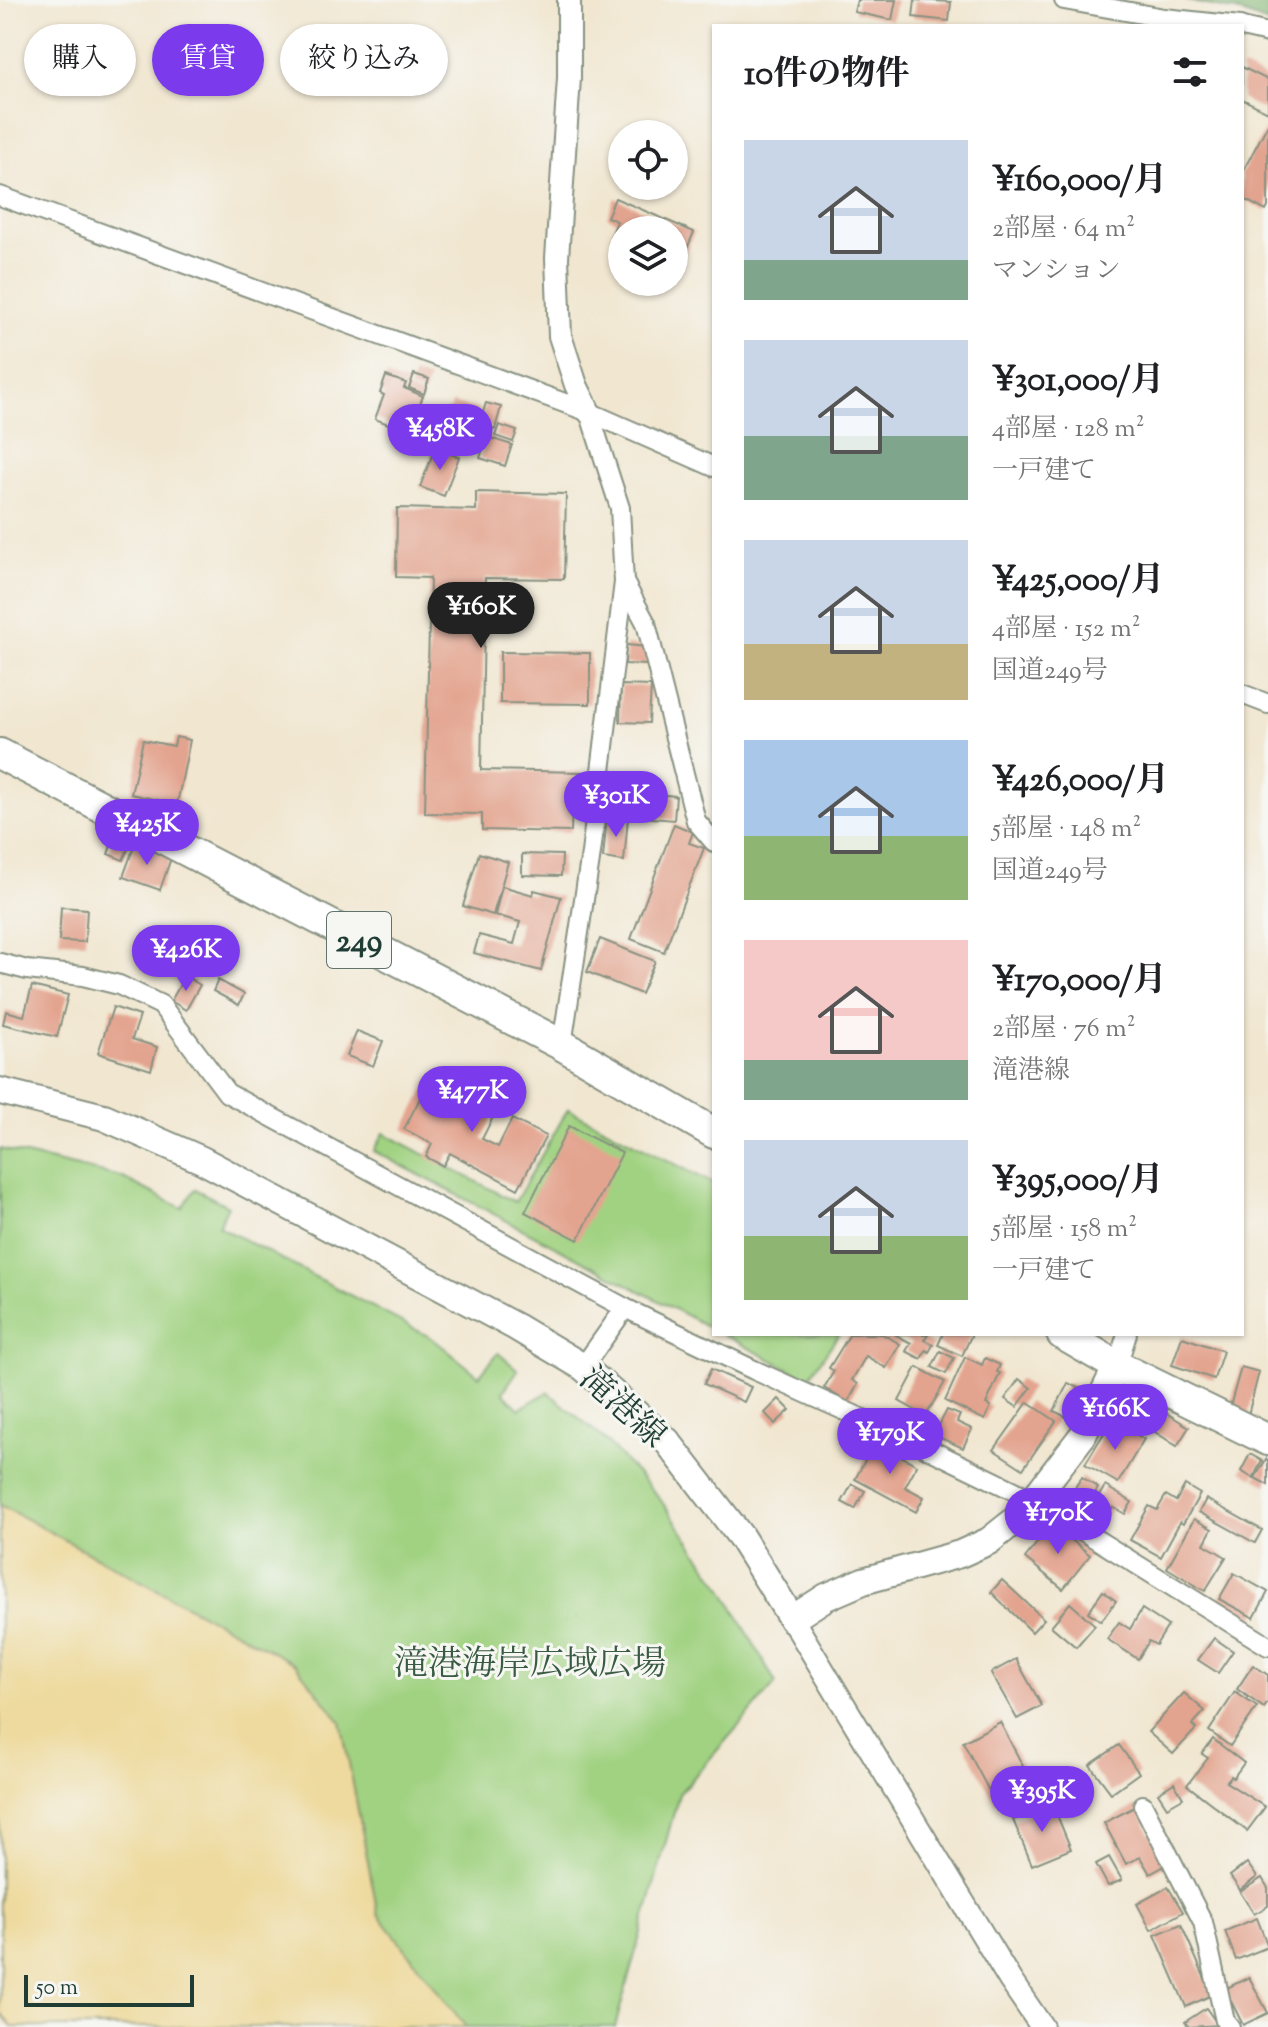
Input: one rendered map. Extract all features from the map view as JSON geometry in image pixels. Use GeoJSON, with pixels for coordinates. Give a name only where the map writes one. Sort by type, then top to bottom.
{"type":"FeatureCollection","features":[{"type":"Feature","properties":{"kind":"highway","name":"249"},"geometry":{"type":"LineString","coordinates":[[0,754],[562,1045],[712,1132]]}},
{"type":"Feature","properties":{"kind":"highway"},"geometry":{"type":"LineString","coordinates":[[1065,1336],[1117,1366],[1268,1440]]}},
{"type":"Feature","properties":{"kind":"main road","name":"滝港線"},"geometry":{"type":"LineString","coordinates":[[0,1091],[104,1117],[202,1160],[516,1327],[583,1367],[667,1441],[741,1537],[792,1619]]}},
{"type":"Feature","properties":{"kind":"main road"},"geometry":{"type":"LineString","coordinates":[[792,1619],[826,1597],[863,1581],[960,1554],[989,1541],[1013,1522],[1033,1500],[1083,1435],[1117,1366]]}},
{"type":"Feature","properties":{"kind":"street"},"geometry":{"type":"LineString","coordinates":[[562,1045],[591,853],[624,582],[620,508],[560,336],[557,258],[569,78],[569,0]]}},
{"type":"Feature","properties":{"kind":"street"},"geometry":{"type":"LineString","coordinates":[[1064,0],[1164,18],[1222,24]]}},
{"type":"Feature","properties":{"kind":"street"},"geometry":{"type":"LineString","coordinates":[[1244,27],[1268,33]]}},
{"type":"Feature","properties":{"kind":"street"},"geometry":{"type":"LineString","coordinates":[[0,196],[589,412],[712,466]]}},
{"type":"Feature","properties":{"kind":"street"},"geometry":{"type":"LineString","coordinates":[[624,582],[646,623],[696,821],[712,840]]}},
{"type":"Feature","properties":{"kind":"street"},"geometry":{"type":"LineString","coordinates":[[1244,695],[1268,704]]}},
{"type":"Feature","properties":{"kind":"street"},"geometry":{"type":"LineString","coordinates":[[0,963],[119,985],[161,1005],[227,1093],[625,1308],[1033,1500],[1268,1646]]}},
{"type":"Feature","properties":{"kind":"street"},"geometry":{"type":"LineString","coordinates":[[583,1367],[625,1308]]}},
{"type":"Feature","properties":{"kind":"street"},"geometry":{"type":"LineString","coordinates":[[1117,1366],[1126,1336]]}},
{"type":"Feature","properties":{"kind":"street"},"geometry":{"type":"LineString","coordinates":[[792,1619],[1010,1980],[1042,2027]]}},
{"type":"Feature","properties":{"kind":"street"},"geometry":{"type":"LineString","coordinates":[[1143,1805],[1203,1922],[1225,2021],[1230,2027]]}},
{"type":"Feature","properties":{"kind":"green space"},"geometry":{"type":"Polygon","coordinates":[[[1184,0],[1268,0],[1268,23],[1236,11],[1184,0]]]}},
{"type":"Feature","properties":{"kind":"green space"},"geometry":{"type":"Polygon","coordinates":[[[568,1109],[712,1183],[712,1329],[374,1151],[384,1133],[515,1202],[568,1109]]]}},
{"type":"Feature","properties":{"kind":"green space","name":"滝港海岸広域広場"},"geometry":{"type":"Polygon","coordinates":[[[0,1149],[121,1177],[182,1208],[195,1189],[228,1206],[218,1226],[432,1338],[479,1376],[498,1353],[518,1370],[503,1392],[519,1409],[548,1392],[603,1438],[657,1495],[723,1589],[776,1683],[679,1794],[615,2027],[466,2027],[378,1914],[341,1722],[295,1664],[0,1505],[0,1149]]]}},
{"type":"Feature","properties":{"kind":"green space"},"geometry":{"type":"Polygon","coordinates":[[[726,1336],[838,1336],[808,1379],[726,1336]]]}},
{"type":"Feature","properties":{"kind":"sand"},"geometry":{"type":"Polygon","coordinates":[[[0,1505],[295,1664],[341,1722],[378,1914],[466,2027],[12,2027],[0,2013],[0,1505]]]}},
{"type":"Feature","properties":{"kind":"building"},"geometry":{"type":"Polygon","coordinates":[[[857,0],[896,0],[892,20],[854,12],[857,0]]]}},
{"type":"Feature","properties":{"kind":"building"},"geometry":{"type":"Polygon","coordinates":[[[915,0],[951,2],[949,21],[913,17],[915,0]]]}},
{"type":"Feature","properties":{"kind":"building"},"geometry":{"type":"Polygon","coordinates":[[[1244,68],[1268,80],[1268,112],[1244,100],[1244,68]]]}},
{"type":"Feature","properties":{"kind":"building"},"geometry":{"type":"Polygon","coordinates":[[[1268,124],[1266,211],[1244,199],[1244,169],[1268,124]]]}},
{"type":"Feature","properties":{"kind":"building"},"geometry":{"type":"Polygon","coordinates":[[[614,200],[657,216],[608,216],[614,200]]]}},
{"type":"Feature","properties":{"kind":"building"},"geometry":{"type":"Polygon","coordinates":[[[688,229],[694,232],[688,246],[688,229]]]}},
{"type":"Feature","properties":{"kind":"building"},"geometry":{"type":"Polygon","coordinates":[[[414,374],[429,379],[424,394],[409,388],[414,374]]]}},
{"type":"Feature","properties":{"kind":"building"},"geometry":{"type":"Polygon","coordinates":[[[386,376],[406,383],[404,388],[423,396],[409,432],[375,419],[384,395],[380,393],[386,376]]]}},
{"type":"Feature","properties":{"kind":"building"},"geometry":{"type":"Polygon","coordinates":[[[452,403],[479,410],[471,441],[444,434],[452,403]]]}},
{"type":"Feature","properties":{"kind":"building"},"geometry":{"type":"Polygon","coordinates":[[[486,403],[501,407],[495,429],[479,424],[486,403]]]}},
{"type":"Feature","properties":{"kind":"building"},"geometry":{"type":"Polygon","coordinates":[[[499,425],[517,431],[513,442],[495,436],[499,425]]]}},
{"type":"Feature","properties":{"kind":"building"},"geometry":{"type":"Polygon","coordinates":[[[487,437],[512,445],[505,466],[480,458],[487,437]]]}},
{"type":"Feature","properties":{"kind":"building"},"geometry":{"type":"Polygon","coordinates":[[[435,448],[459,457],[444,496],[420,487],[435,448]]]}},
{"type":"Feature","properties":{"kind":"building"},"geometry":{"type":"Polygon","coordinates":[[[476,492],[566,494],[564,579],[485,578],[481,770],[582,772],[581,801],[572,801],[571,832],[482,830],[482,814],[425,813],[430,578],[396,577],[397,508],[476,510],[476,492]]]}},
{"type":"Feature","properties":{"kind":"building"},"geometry":{"type":"Polygon","coordinates":[[[626,645],[648,647],[647,665],[625,664],[626,645]]]}},
{"type":"Feature","properties":{"kind":"building"},"geometry":{"type":"Polygon","coordinates":[[[500,652],[590,653],[590,704],[500,703],[500,652]]]}},
{"type":"Feature","properties":{"kind":"building"},"geometry":{"type":"Polygon","coordinates":[[[621,685],[651,686],[649,723],[620,722],[621,685]]]}},
{"type":"Feature","properties":{"kind":"building"},"geometry":{"type":"Polygon","coordinates":[[[176,737],[190,740],[177,804],[131,794],[143,740],[174,746],[176,737]]]}},
{"type":"Feature","properties":{"kind":"building"},"geometry":{"type":"Polygon","coordinates":[[[611,790],[676,796],[674,820],[608,814],[611,790]]]}},
{"type":"Feature","properties":{"kind":"building"},"geometry":{"type":"Polygon","coordinates":[[[607,817],[628,818],[624,861],[603,858],[607,817]]]}},
{"type":"Feature","properties":{"kind":"building"},"geometry":{"type":"Polygon","coordinates":[[[674,824],[693,832],[689,843],[704,848],[664,952],[631,939],[674,824]]]}},
{"type":"Feature","properties":{"kind":"building"},"geometry":{"type":"Polygon","coordinates":[[[114,838],[130,844],[123,860],[108,854],[114,838]]]}},
{"type":"Feature","properties":{"kind":"building"},"geometry":{"type":"Polygon","coordinates":[[[135,844],[171,858],[160,890],[123,877],[135,844]]]}},
{"type":"Feature","properties":{"kind":"building"},"geometry":{"type":"Polygon","coordinates":[[[479,853],[508,862],[493,915],[463,906],[479,853]]]}},
{"type":"Feature","properties":{"kind":"building"},"geometry":{"type":"Polygon","coordinates":[[[522,854],[562,855],[561,876],[522,875],[522,854]]]}},
{"type":"Feature","properties":{"kind":"building"},"geometry":{"type":"Polygon","coordinates":[[[502,886],[533,895],[534,890],[561,897],[541,971],[474,953],[479,935],[514,944],[520,922],[495,915],[502,886]]]}},
{"type":"Feature","properties":{"kind":"building"},"geometry":{"type":"Polygon","coordinates":[[[61,907],[87,909],[85,942],[59,941],[61,907]]]}},
{"type":"Feature","properties":{"kind":"building"},"geometry":{"type":"Polygon","coordinates":[[[600,939],[655,961],[641,994],[587,972],[600,939]]]}},
{"type":"Feature","properties":{"kind":"building"},"geometry":{"type":"Polygon","coordinates":[[[185,976],[200,985],[186,1010],[171,1001],[185,976]]]}},
{"type":"Feature","properties":{"kind":"building"},"geometry":{"type":"Polygon","coordinates":[[[218,980],[244,994],[239,1005],[213,991],[218,980]]]}},
{"type":"Feature","properties":{"kind":"building"},"geometry":{"type":"Polygon","coordinates":[[[32,986],[68,995],[57,1037],[3,1024],[6,1011],[24,1016],[32,986]]]}},
{"type":"Feature","properties":{"kind":"building"},"geometry":{"type":"Polygon","coordinates":[[[113,1007],[140,1016],[132,1039],[157,1047],[151,1070],[98,1053],[113,1007]]]}},
{"type":"Feature","properties":{"kind":"building"},"geometry":{"type":"Polygon","coordinates":[[[357,1031],[383,1041],[373,1066],[347,1056],[357,1031]]]}},
{"type":"Feature","properties":{"kind":"building"},"geometry":{"type":"Polygon","coordinates":[[[431,1077],[496,1111],[482,1139],[498,1147],[512,1119],[546,1136],[518,1189],[450,1153],[443,1166],[426,1157],[432,1144],[404,1129],[431,1077]]]}},
{"type":"Feature","properties":{"kind":"building"},"geometry":{"type":"Polygon","coordinates":[[[569,1126],[622,1153],[578,1240],[525,1212],[569,1126]]]}},
{"type":"Feature","properties":{"kind":"building"},"geometry":{"type":"Polygon","coordinates":[[[849,1336],[886,1336],[900,1344],[886,1368],[866,1356],[852,1380],[858,1384],[848,1402],[824,1388],[834,1371],[829,1368],[849,1336]]]}},
{"type":"Feature","properties":{"kind":"building"},"geometry":{"type":"Polygon","coordinates":[[[898,1336],[927,1336],[924,1340],[933,1345],[921,1359],[906,1351],[911,1343],[898,1336]]]}},
{"type":"Feature","properties":{"kind":"building"},"geometry":{"type":"Polygon","coordinates":[[[942,1336],[971,1336],[962,1356],[938,1345],[942,1336]]]}},
{"type":"Feature","properties":{"kind":"building"},"geometry":{"type":"Polygon","coordinates":[[[1182,1337],[1223,1351],[1214,1379],[1172,1365],[1182,1337]]]}},
{"type":"Feature","properties":{"kind":"building"},"geometry":{"type":"Polygon","coordinates":[[[940,1351],[954,1358],[946,1374],[932,1367],[940,1351]]]}},
{"type":"Feature","properties":{"kind":"building"},"geometry":{"type":"Polygon","coordinates":[[[965,1357],[982,1365],[985,1358],[1000,1365],[997,1372],[1000,1373],[986,1404],[991,1406],[985,1420],[945,1401],[965,1357]]]}},
{"type":"Feature","properties":{"kind":"building"},"geometry":{"type":"Polygon","coordinates":[[[917,1367],[945,1382],[926,1416],[899,1401],[917,1367]]]}},
{"type":"Feature","properties":{"kind":"building"},"geometry":{"type":"Polygon","coordinates":[[[1241,1367],[1259,1372],[1248,1415],[1229,1410],[1241,1367]]]}},
{"type":"Feature","properties":{"kind":"building"},"geometry":{"type":"Polygon","coordinates":[[[711,1369],[751,1387],[744,1402],[704,1384],[711,1369]]]}},
{"type":"Feature","properties":{"kind":"building"},"geometry":{"type":"Polygon","coordinates":[[[1019,1379],[1031,1388],[1017,1407],[1005,1399],[1019,1379]]]}},
{"type":"Feature","properties":{"kind":"building"},"geometry":{"type":"Polygon","coordinates":[[[1068,1383],[1092,1395],[1078,1423],[1054,1411],[1068,1383]]]}},
{"type":"Feature","properties":{"kind":"building"},"geometry":{"type":"Polygon","coordinates":[[[779,1399],[790,1410],[775,1424],[765,1413],[779,1399]]]}},
{"type":"Feature","properties":{"kind":"building"},"geometry":{"type":"Polygon","coordinates":[[[1147,1401],[1189,1427],[1177,1446],[1136,1420],[1147,1401]]]}},
{"type":"Feature","properties":{"kind":"building"},"geometry":{"type":"Polygon","coordinates":[[[1028,1402],[1056,1421],[1023,1469],[994,1450],[1028,1402]]]}},
{"type":"Feature","properties":{"kind":"building"},"geometry":{"type":"Polygon","coordinates":[[[947,1410],[960,1415],[957,1422],[972,1429],[963,1448],[934,1435],[947,1410]]]}},
{"type":"Feature","properties":{"kind":"building"},"geometry":{"type":"Polygon","coordinates":[[[1112,1420],[1144,1439],[1118,1483],[1085,1464],[1112,1420]]]}},
{"type":"Feature","properties":{"kind":"building"},"geometry":{"type":"Polygon","coordinates":[[[875,1442],[917,1465],[905,1487],[924,1497],[916,1512],[855,1479],[875,1442]]]}},
{"type":"Feature","properties":{"kind":"building"},"geometry":{"type":"Polygon","coordinates":[[[1250,1454],[1262,1461],[1253,1478],[1241,1471],[1250,1454]]]}},
{"type":"Feature","properties":{"kind":"building"},"geometry":{"type":"Polygon","coordinates":[[[1268,1460],[1268,1485],[1255,1478],[1268,1460]]]}},
{"type":"Feature","properties":{"kind":"building"},"geometry":{"type":"Polygon","coordinates":[[[1082,1477],[1098,1488],[1095,1493],[1099,1496],[1105,1486],[1132,1502],[1125,1514],[1113,1507],[1100,1525],[1081,1512],[1079,1516],[1063,1505],[1082,1477]]]}},
{"type":"Feature","properties":{"kind":"building"},"geometry":{"type":"Polygon","coordinates":[[[852,1484],[865,1491],[855,1509],[842,1502],[852,1484]]]}},
{"type":"Feature","properties":{"kind":"building"},"geometry":{"type":"Polygon","coordinates":[[[1185,1485],[1200,1494],[1161,1557],[1130,1540],[1149,1506],[1157,1510],[1166,1495],[1176,1501],[1185,1485]]]}},
{"type":"Feature","properties":{"kind":"building"},"geometry":{"type":"Polygon","coordinates":[[[1206,1499],[1262,1530],[1255,1543],[1199,1512],[1206,1499]]]}},
{"type":"Feature","properties":{"kind":"building"},"geometry":{"type":"Polygon","coordinates":[[[1194,1519],[1212,1529],[1204,1544],[1226,1557],[1205,1591],[1167,1568],[1194,1519]]]}},
{"type":"Feature","properties":{"kind":"building"},"geometry":{"type":"Polygon","coordinates":[[[1052,1524],[1090,1555],[1063,1589],[1025,1558],[1052,1524]]]}},
{"type":"Feature","properties":{"kind":"building"},"geometry":{"type":"Polygon","coordinates":[[[1234,1573],[1268,1592],[1254,1618],[1219,1599],[1234,1573]]]}},
{"type":"Feature","properties":{"kind":"building"},"geometry":{"type":"Polygon","coordinates":[[[1002,1580],[1044,1619],[1032,1632],[991,1592],[1002,1580]]]}},
{"type":"Feature","properties":{"kind":"building"},"geometry":{"type":"Polygon","coordinates":[[[1103,1591],[1116,1601],[1101,1621],[1088,1612],[1103,1591]]]}},
{"type":"Feature","properties":{"kind":"building"},"geometry":{"type":"Polygon","coordinates":[[[1070,1603],[1095,1625],[1076,1647],[1051,1626],[1070,1603]]]}},
{"type":"Feature","properties":{"kind":"building"},"geometry":{"type":"Polygon","coordinates":[[[1142,1609],[1168,1626],[1156,1645],[1149,1641],[1138,1659],[1107,1639],[1119,1622],[1130,1629],[1142,1609]]]}},
{"type":"Feature","properties":{"kind":"building"},"geometry":{"type":"Polygon","coordinates":[[[1214,1638],[1233,1651],[1218,1673],[1198,1660],[1214,1638]]]}},
{"type":"Feature","properties":{"kind":"building"},"geometry":{"type":"Polygon","coordinates":[[[1016,1659],[1042,1706],[1017,1719],[991,1673],[1016,1659]]]}},
{"type":"Feature","properties":{"kind":"building"},"geometry":{"type":"Polygon","coordinates":[[[1253,1665],[1268,1675],[1268,1702],[1264,1708],[1237,1689],[1253,1665]]]}},
{"type":"Feature","properties":{"kind":"building"},"geometry":{"type":"Polygon","coordinates":[[[1235,1692],[1257,1707],[1230,1746],[1209,1731],[1235,1692]]]}},
{"type":"Feature","properties":{"kind":"building"},"geometry":{"type":"Polygon","coordinates":[[[1184,1693],[1205,1711],[1192,1725],[1196,1729],[1173,1754],[1148,1732],[1184,1693]]]}},
{"type":"Feature","properties":{"kind":"building"},"geometry":{"type":"Polygon","coordinates":[[[1000,1722],[1026,1772],[1031,1770],[1037,1781],[995,1802],[963,1742],[1000,1722]]]}},
{"type":"Feature","properties":{"kind":"building"},"geometry":{"type":"Polygon","coordinates":[[[1213,1739],[1244,1763],[1226,1782],[1265,1807],[1247,1831],[1187,1785],[1208,1758],[1202,1754],[1213,1739]]]}},
{"type":"Feature","properties":{"kind":"building"},"geometry":{"type":"Polygon","coordinates":[[[1119,1745],[1139,1773],[1111,1793],[1090,1765],[1119,1745]]]}},
{"type":"Feature","properties":{"kind":"building"},"geometry":{"type":"Polygon","coordinates":[[[1174,1783],[1183,1798],[1167,1807],[1158,1793],[1174,1783]]]}},
{"type":"Feature","properties":{"kind":"building"},"geometry":{"type":"Polygon","coordinates":[[[1052,1803],[1071,1849],[1032,1865],[1013,1820],[1052,1803]]]}},
{"type":"Feature","properties":{"kind":"building"},"geometry":{"type":"Polygon","coordinates":[[[1136,1806],[1166,1865],[1150,1874],[1140,1857],[1126,1864],[1104,1823],[1136,1806]]]}},
{"type":"Feature","properties":{"kind":"building"},"geometry":{"type":"Polygon","coordinates":[[[1109,1857],[1122,1880],[1108,1886],[1096,1864],[1109,1857]]]}},
{"type":"Feature","properties":{"kind":"building"},"geometry":{"type":"Polygon","coordinates":[[[1247,1863],[1257,1877],[1240,1890],[1230,1876],[1247,1863]]]}},
{"type":"Feature","properties":{"kind":"building"},"geometry":{"type":"Polygon","coordinates":[[[1262,1878],[1268,1888],[1268,1906],[1254,1914],[1240,1892],[1262,1878]]]}},
{"type":"Feature","properties":{"kind":"building"},"geometry":{"type":"Polygon","coordinates":[[[1168,1887],[1183,1912],[1151,1930],[1137,1904],[1168,1887]]]}},
{"type":"Feature","properties":{"kind":"building"},"geometry":{"type":"Polygon","coordinates":[[[1257,1918],[1268,1947],[1236,1960],[1225,1931],[1257,1918]]]}},
{"type":"Feature","properties":{"kind":"building"},"geometry":{"type":"Polygon","coordinates":[[[1181,1924],[1212,1995],[1186,2007],[1155,1935],[1181,1924]]]}},
{"type":"Feature","properties":{"kind":"building"},"geometry":{"type":"Polygon","coordinates":[[[1249,1977],[1268,2013],[1243,2025],[1225,1989],[1249,1977]]]}},
{"type":"Feature","properties":{"kind":"building"},"geometry":{"type":"Polygon","coordinates":[[[1206,2008],[1218,2025],[1189,2027],[1185,2022],[1206,2008]]]}}]}
